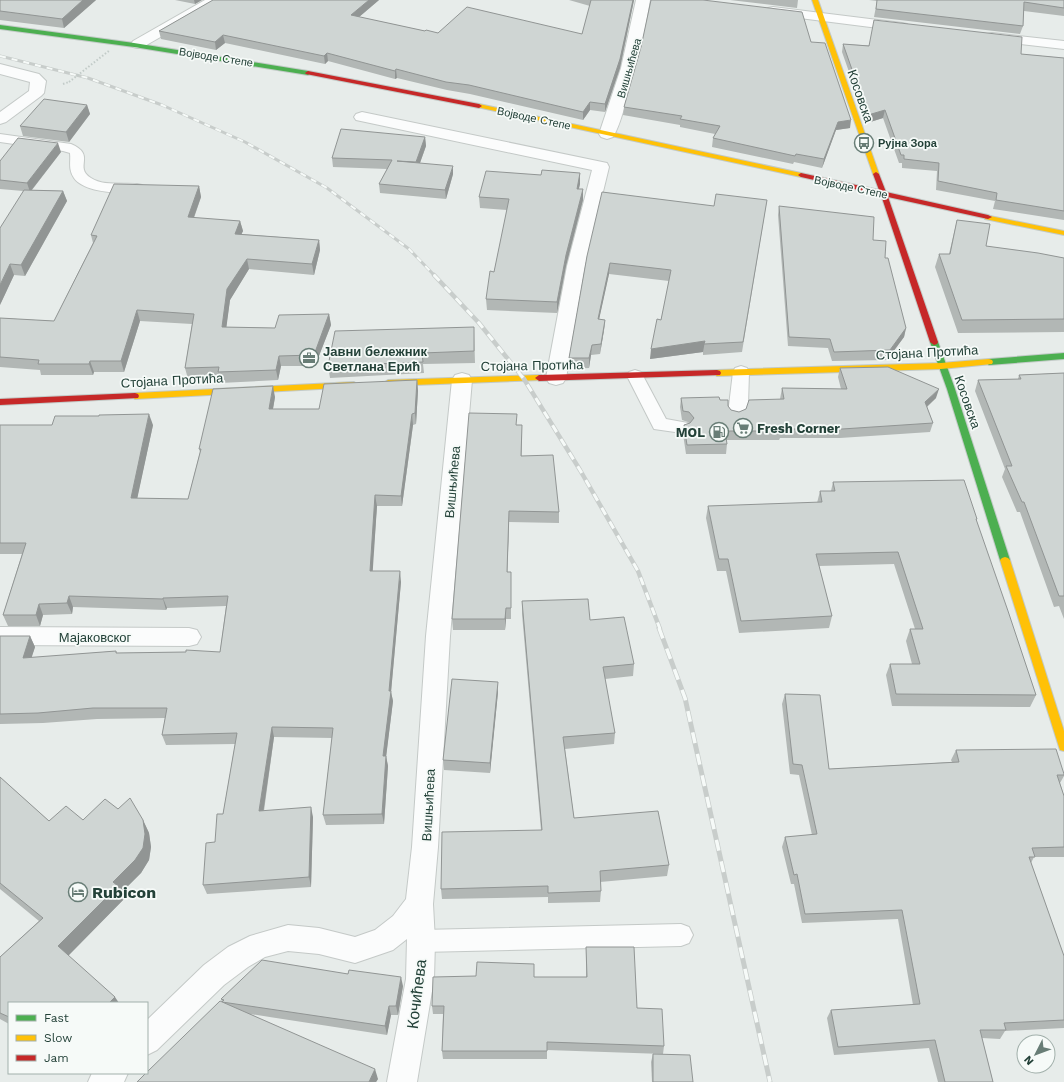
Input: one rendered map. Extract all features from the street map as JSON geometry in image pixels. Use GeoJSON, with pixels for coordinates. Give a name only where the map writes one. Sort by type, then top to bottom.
{"type":"FeatureCollection","features":[{"type":"Feature","properties":{"kind":"street"},"geometry":{"type":"LineString","coordinates":[[138,44],[215,0]]}},
{"type":"Feature","properties":{"kind":"street","name":"Вишњићева"},"geometry":{"type":"LineString","coordinates":[[607,134],[627,77],[638,34],[643,0]]}},
{"type":"Feature","properties":{"kind":"street","name":"Косовска"},"geometry":{"type":"LineString","coordinates":[[814,0],[864,143],[884,194],[951,389],[1064,747]]}},
{"type":"Feature","properties":{"kind":"street"},"geometry":{"type":"LineString","coordinates":[[758,10],[914,28]]}},
{"type":"Feature","properties":{"kind":"street","name":"Војводе Степе"},"geometry":{"type":"LineString","coordinates":[[0,27],[138,44],[270,65],[344,79],[607,134],[1064,233]]}},
{"type":"Feature","properties":{"kind":"street"},"geometry":{"type":"LineString","coordinates":[[977,35],[1064,46]]}},
{"type":"Feature","properties":{"kind":"street"},"geometry":{"type":"LineString","coordinates":[[0,69],[34,77],[38,81],[36,93],[0,119]]}},
{"type":"Feature","properties":{"kind":"street"},"geometry":{"type":"LineString","coordinates":[[362,117],[601,167],[576,266],[556,378]]}},
{"type":"Feature","properties":{"kind":"street","name":"Стојана Протића"},"geometry":{"type":"LineString","coordinates":[[377,384],[462,380],[942,366],[1064,356]]}},
{"type":"Feature","properties":{"kind":"street","name":"Вишњићева"},"geometry":{"type":"LineString","coordinates":[[419,904],[426,847],[438,636],[462,380]]}},
{"type":"Feature","properties":{"kind":"street","name":"Стојана Протића"},"geometry":{"type":"LineString","coordinates":[[0,402],[362,384]]}},
{"type":"Feature","properties":{"kind":"street","name":"Мајаковског"},"geometry":{"type":"LineString","coordinates":[[0,636],[189,637]]}},
{"type":"Feature","properties":{"kind":"street"},"geometry":{"type":"LineString","coordinates":[[148,1039],[214,975],[238,957],[260,945],[288,938],[320,941],[355,950],[383,941],[403,925],[419,904]]}},
{"type":"Feature","properties":{"kind":"street","name":"Кочићева"},"geometry":{"type":"LineString","coordinates":[[402,1082],[420,979],[421,941],[419,904]]}},
{"type":"Feature","properties":{"kind":"street"},"geometry":{"type":"LineString","coordinates":[[103,1082],[112,1074]]}},
{"type":"Feature","properties":{"kind":"lane"},"geometry":{"type":"LineString","coordinates":[[0,138],[66,147],[76,151],[78,157],[76,168],[80,177],[88,182],[100,187],[143,188]]}},
{"type":"Feature","properties":{"kind":"lane"},"geometry":{"type":"LineString","coordinates":[[737,414],[741,372]]}},
{"type":"Feature","properties":{"kind":"lane"},"geometry":{"type":"LineString","coordinates":[[635,376],[660,425],[682,427]]}},
{"type":"Feature","properties":{"kind":"lane"},"geometry":{"type":"LineString","coordinates":[[421,941],[681,935]]}},
{"type":"Feature","properties":{"kind":"path"},"geometry":{"type":"LineString","coordinates":[[69,82],[110,50]]}},
{"type":"Feature","properties":{"kind":"building"},"geometry":{"type":"Polygon","coordinates":[[[0,0],[83,0],[62,19],[0,11],[0,0]]]}},
{"type":"Feature","properties":{"kind":"building"},"geometry":{"type":"Polygon","coordinates":[[[213,0],[369,0],[351,15],[438,33],[467,7],[582,34],[591,0],[633,0],[620,59],[605,104],[590,102],[583,112],[469,85],[446,82],[396,69],[395,71],[327,53],[324,56],[223,35],[215,42],[159,31],[213,0]]]}},
{"type":"Feature","properties":{"kind":"building"},"geometry":{"type":"Polygon","coordinates":[[[651,0],[703,0],[802,12],[811,42],[825,43],[851,120],[838,122],[824,159],[796,154],[795,156],[713,138],[720,126],[680,119],[682,116],[624,107],[641,47],[651,0]]]}},
{"type":"Feature","properties":{"kind":"building"},"geometry":{"type":"Polygon","coordinates":[[[877,0],[1064,0],[1064,8],[1024,2],[1023,26],[876,9],[877,0]]]}},
{"type":"Feature","properties":{"kind":"building"},"geometry":{"type":"Polygon","coordinates":[[[874,20],[1022,37],[1021,54],[1064,58],[1064,211],[996,200],[997,193],[938,181],[939,163],[904,159],[904,155],[901,155],[885,110],[868,115],[843,44],[869,46],[874,20]]]}},
{"type":"Feature","properties":{"kind":"building"},"geometry":{"type":"Polygon","coordinates":[[[44,99],[87,105],[66,132],[20,126],[44,99]]]}},
{"type":"Feature","properties":{"kind":"building"},"geometry":{"type":"Polygon","coordinates":[[[341,129],[425,137],[416,162],[397,161],[453,166],[445,190],[379,184],[392,160],[332,158],[341,129]]]}},
{"type":"Feature","properties":{"kind":"building"},"geometry":{"type":"Polygon","coordinates":[[[18,138],[58,143],[27,183],[0,180],[0,161],[18,138]]]}},
{"type":"Feature","properties":{"kind":"building"},"geometry":{"type":"Polygon","coordinates":[[[542,170],[580,173],[577,189],[583,189],[566,255],[557,302],[486,299],[490,271],[494,272],[509,199],[479,197],[486,171],[541,175],[542,170]]]}},
{"type":"Feature","properties":{"kind":"building"},"geometry":{"type":"Polygon","coordinates":[[[114,184],[199,186],[188,217],[240,221],[235,234],[319,240],[312,264],[247,259],[227,289],[222,327],[275,328],[279,315],[329,314],[314,355],[279,356],[276,370],[218,372],[219,367],[185,368],[194,314],[137,310],[121,361],[90,361],[89,364],[38,364],[39,360],[0,357],[0,318],[54,321],[97,236],[91,235],[114,184]]]}},
{"type":"Feature","properties":{"kind":"building"},"geometry":{"type":"Polygon","coordinates":[[[24,190],[63,191],[21,265],[10,264],[0,285],[0,228],[24,190]]]}},
{"type":"Feature","properties":{"kind":"building"},"geometry":{"type":"Polygon","coordinates":[[[602,192],[714,206],[716,194],[767,200],[743,342],[704,344],[705,341],[651,349],[657,319],[661,320],[671,270],[610,263],[598,319],[605,320],[601,344],[592,345],[589,358],[569,358],[587,256],[602,192]]]}},
{"type":"Feature","properties":{"kind":"building"},"geometry":{"type":"Polygon","coordinates":[[[779,206],[874,217],[873,240],[886,241],[885,258],[888,258],[906,328],[890,350],[834,352],[830,339],[789,337],[779,206]]]}},
{"type":"Feature","properties":{"kind":"building"},"geometry":{"type":"Polygon","coordinates":[[[957,220],[990,224],[986,246],[1064,258],[1064,319],[962,320],[939,254],[950,254],[957,220]]]}},
{"type":"Feature","properties":{"kind":"building"},"geometry":{"type":"Polygon","coordinates":[[[474,327],[474,351],[422,353],[423,362],[328,366],[335,331],[474,327]]]}},
{"type":"Feature","properties":{"kind":"building"},"geometry":{"type":"Polygon","coordinates":[[[888,367],[939,389],[925,402],[933,423],[842,429],[725,431],[727,444],[687,445],[684,425],[690,423],[694,418],[689,412],[683,411],[681,398],[719,397],[720,400],[728,400],[728,406],[731,410],[739,412],[746,409],[749,400],[784,399],[782,388],[847,389],[840,368],[888,367]]]}},
{"type":"Feature","properties":{"kind":"building"},"geometry":{"type":"Polygon","coordinates":[[[1064,373],[1064,596],[1059,596],[1024,502],[1022,502],[1006,466],[1012,466],[978,380],[1021,379],[1019,375],[1064,373]]]}},
{"type":"Feature","properties":{"kind":"building"},"geometry":{"type":"Polygon","coordinates":[[[417,380],[415,413],[412,414],[401,496],[375,495],[370,571],[400,571],[389,691],[391,691],[383,756],[386,756],[382,814],[323,815],[333,728],[272,727],[259,811],[311,807],[309,877],[203,885],[206,843],[215,842],[217,814],[223,814],[237,733],[162,735],[167,708],[93,708],[38,713],[0,714],[0,636],[30,636],[23,658],[116,651],[116,653],[186,652],[186,650],[220,652],[228,596],[163,599],[69,596],[67,603],[39,604],[36,615],[3,615],[26,543],[0,543],[0,425],[52,425],[55,416],[149,414],[131,498],[188,499],[201,449],[199,449],[213,389],[273,386],[269,409],[319,409],[324,384],[417,380]]]}},
{"type":"Feature","properties":{"kind":"building"},"geometry":{"type":"Polygon","coordinates":[[[469,413],[517,414],[516,425],[522,425],[521,456],[553,455],[559,512],[509,511],[507,572],[511,572],[511,608],[506,608],[505,619],[452,619],[469,413]]]}},
{"type":"Feature","properties":{"kind":"building"},"geometry":{"type":"Polygon","coordinates":[[[964,480],[1036,695],[896,694],[890,664],[920,664],[910,629],[923,629],[898,552],[816,554],[832,616],[741,621],[728,559],[719,559],[708,506],[822,502],[820,491],[835,491],[833,482],[964,480]]]}},
{"type":"Feature","properties":{"kind":"building"},"geometry":{"type":"Polygon","coordinates":[[[588,599],[590,620],[624,617],[634,664],[603,667],[615,733],[563,737],[574,818],[658,811],[669,865],[600,871],[601,891],[548,893],[548,886],[441,889],[442,832],[542,830],[522,601],[588,599]]]}},
{"type":"Feature","properties":{"kind":"building"},"geometry":{"type":"Polygon","coordinates":[[[452,679],[498,682],[490,763],[443,760],[452,679]]]}},
{"type":"Feature","properties":{"kind":"building"},"geometry":{"type":"Polygon","coordinates":[[[785,694],[820,695],[829,769],[959,762],[956,750],[1056,749],[1064,774],[1057,775],[1064,796],[1064,847],[1032,848],[1035,857],[1029,857],[1064,956],[1064,1020],[1004,1023],[1006,1030],[980,1030],[993,1082],[945,1082],[935,1040],[838,1047],[831,1010],[920,1004],[902,910],[805,914],[797,874],[794,875],[785,837],[817,834],[802,765],[793,764],[785,694]]]}},
{"type":"Feature","properties":{"kind":"building"},"geometry":{"type":"Polygon","coordinates":[[[0,777],[49,821],[66,806],[83,820],[105,799],[118,809],[130,798],[143,820],[145,834],[143,848],[135,860],[113,882],[118,886],[58,946],[115,997],[110,1002],[8,1002],[8,1017],[0,1013],[0,957],[43,918],[0,883],[0,777]]]}},
{"type":"Feature","properties":{"kind":"building"},"geometry":{"type":"Polygon","coordinates":[[[586,947],[634,947],[637,1008],[662,1009],[664,1046],[547,1042],[547,1051],[442,1051],[444,1006],[432,1006],[433,977],[476,976],[477,962],[534,964],[534,977],[587,977],[586,947]]]}},
{"type":"Feature","properties":{"kind":"building"},"geometry":{"type":"Polygon","coordinates":[[[262,960],[348,974],[349,970],[401,977],[396,1006],[389,1006],[385,1026],[222,1002],[224,1000],[221,999],[262,960]]]}},
{"type":"Feature","properties":{"kind":"building"},"geometry":{"type":"Polygon","coordinates":[[[220,1001],[375,1069],[369,1082],[137,1082],[145,1074],[148,1074],[148,1071],[220,1001]]]}},
{"type":"Feature","properties":{"kind":"building"},"geometry":{"type":"Polygon","coordinates":[[[653,1054],[690,1055],[693,1082],[653,1082],[653,1054]]]}},
{"type":"Feature","properties":{"kind":"railway"},"geometry":{"type":"LineString","coordinates":[[0,56],[88,78],[162,105],[245,142],[327,188],[409,249],[435,276]]}},
{"type":"Feature","properties":{"kind":"railway"},"geometry":{"type":"LineString","coordinates":[[434,275],[479,323],[524,379],[580,470],[638,571],[660,629]]}},
{"type":"Feature","properties":{"kind":"railway"},"geometry":{"type":"LineString","coordinates":[[659,628],[685,698],[770,1082]]}},
{"type":"Feature","properties":{"kind":"traffic: fast"},"geometry":{"type":"LineString","coordinates":[[0,27],[134,45],[308,73]]}},
{"type":"Feature","properties":{"kind":"traffic: fast"},"geometry":{"type":"LineString","coordinates":[[934,342],[951,389],[1005,560]]}},
{"type":"Feature","properties":{"kind":"traffic: fast"},"geometry":{"type":"LineString","coordinates":[[989,362],[1064,356]]}},
{"type":"Feature","properties":{"kind":"traffic: slow"},"geometry":{"type":"LineString","coordinates":[[815,0],[876,174]]}},
{"type":"Feature","properties":{"kind":"traffic: slow"},"geometry":{"type":"LineString","coordinates":[[479,106],[801,175]]}},
{"type":"Feature","properties":{"kind":"traffic: slow"},"geometry":{"type":"LineString","coordinates":[[988,217],[1064,233]]}},
{"type":"Feature","properties":{"kind":"traffic: slow"},"geometry":{"type":"LineString","coordinates":[[717,373],[941,366],[989,362]]}},
{"type":"Feature","properties":{"kind":"traffic: slow"},"geometry":{"type":"LineString","coordinates":[[388,383],[539,378]]}},
{"type":"Feature","properties":{"kind":"traffic: slow"},"geometry":{"type":"LineString","coordinates":[[135,396],[354,385]]}},
{"type":"Feature","properties":{"kind":"traffic: slow"},"geometry":{"type":"LineString","coordinates":[[1005,560],[1064,747]]}},
{"type":"Feature","properties":{"kind":"traffic: jam"},"geometry":{"type":"LineString","coordinates":[[308,73],[479,106]]}},
{"type":"Feature","properties":{"kind":"traffic: jam"},"geometry":{"type":"LineString","coordinates":[[876,174],[892,216],[934,342]]}},
{"type":"Feature","properties":{"kind":"traffic: jam"},"geometry":{"type":"LineString","coordinates":[[801,175],[988,217]]}},
{"type":"Feature","properties":{"kind":"traffic: jam"},"geometry":{"type":"LineString","coordinates":[[539,378],[717,373]]}},
{"type":"Feature","properties":{"kind":"traffic: jam"},"geometry":{"type":"LineString","coordinates":[[0,402],[135,396]]}},
{"type":"Feature","properties":{"kind":"place","name":"Рујна Зора"},"geometry":{"type":"Point","coordinates":[864,143]}},
{"type":"Feature","properties":{"kind":"place","name":"Јавни бележник Светлана Ерић"},"geometry":{"type":"Point","coordinates":[309,358]}},
{"type":"Feature","properties":{"kind":"place","name":"Fresh Corner"},"geometry":{"type":"Point","coordinates":[743,428]}},
{"type":"Feature","properties":{"kind":"place","name":"MOL"},"geometry":{"type":"Point","coordinates":[719,432]}},
{"type":"Feature","properties":{"kind":"place","name":"Rubicon"},"geometry":{"type":"Point","coordinates":[78,892]}}]}
